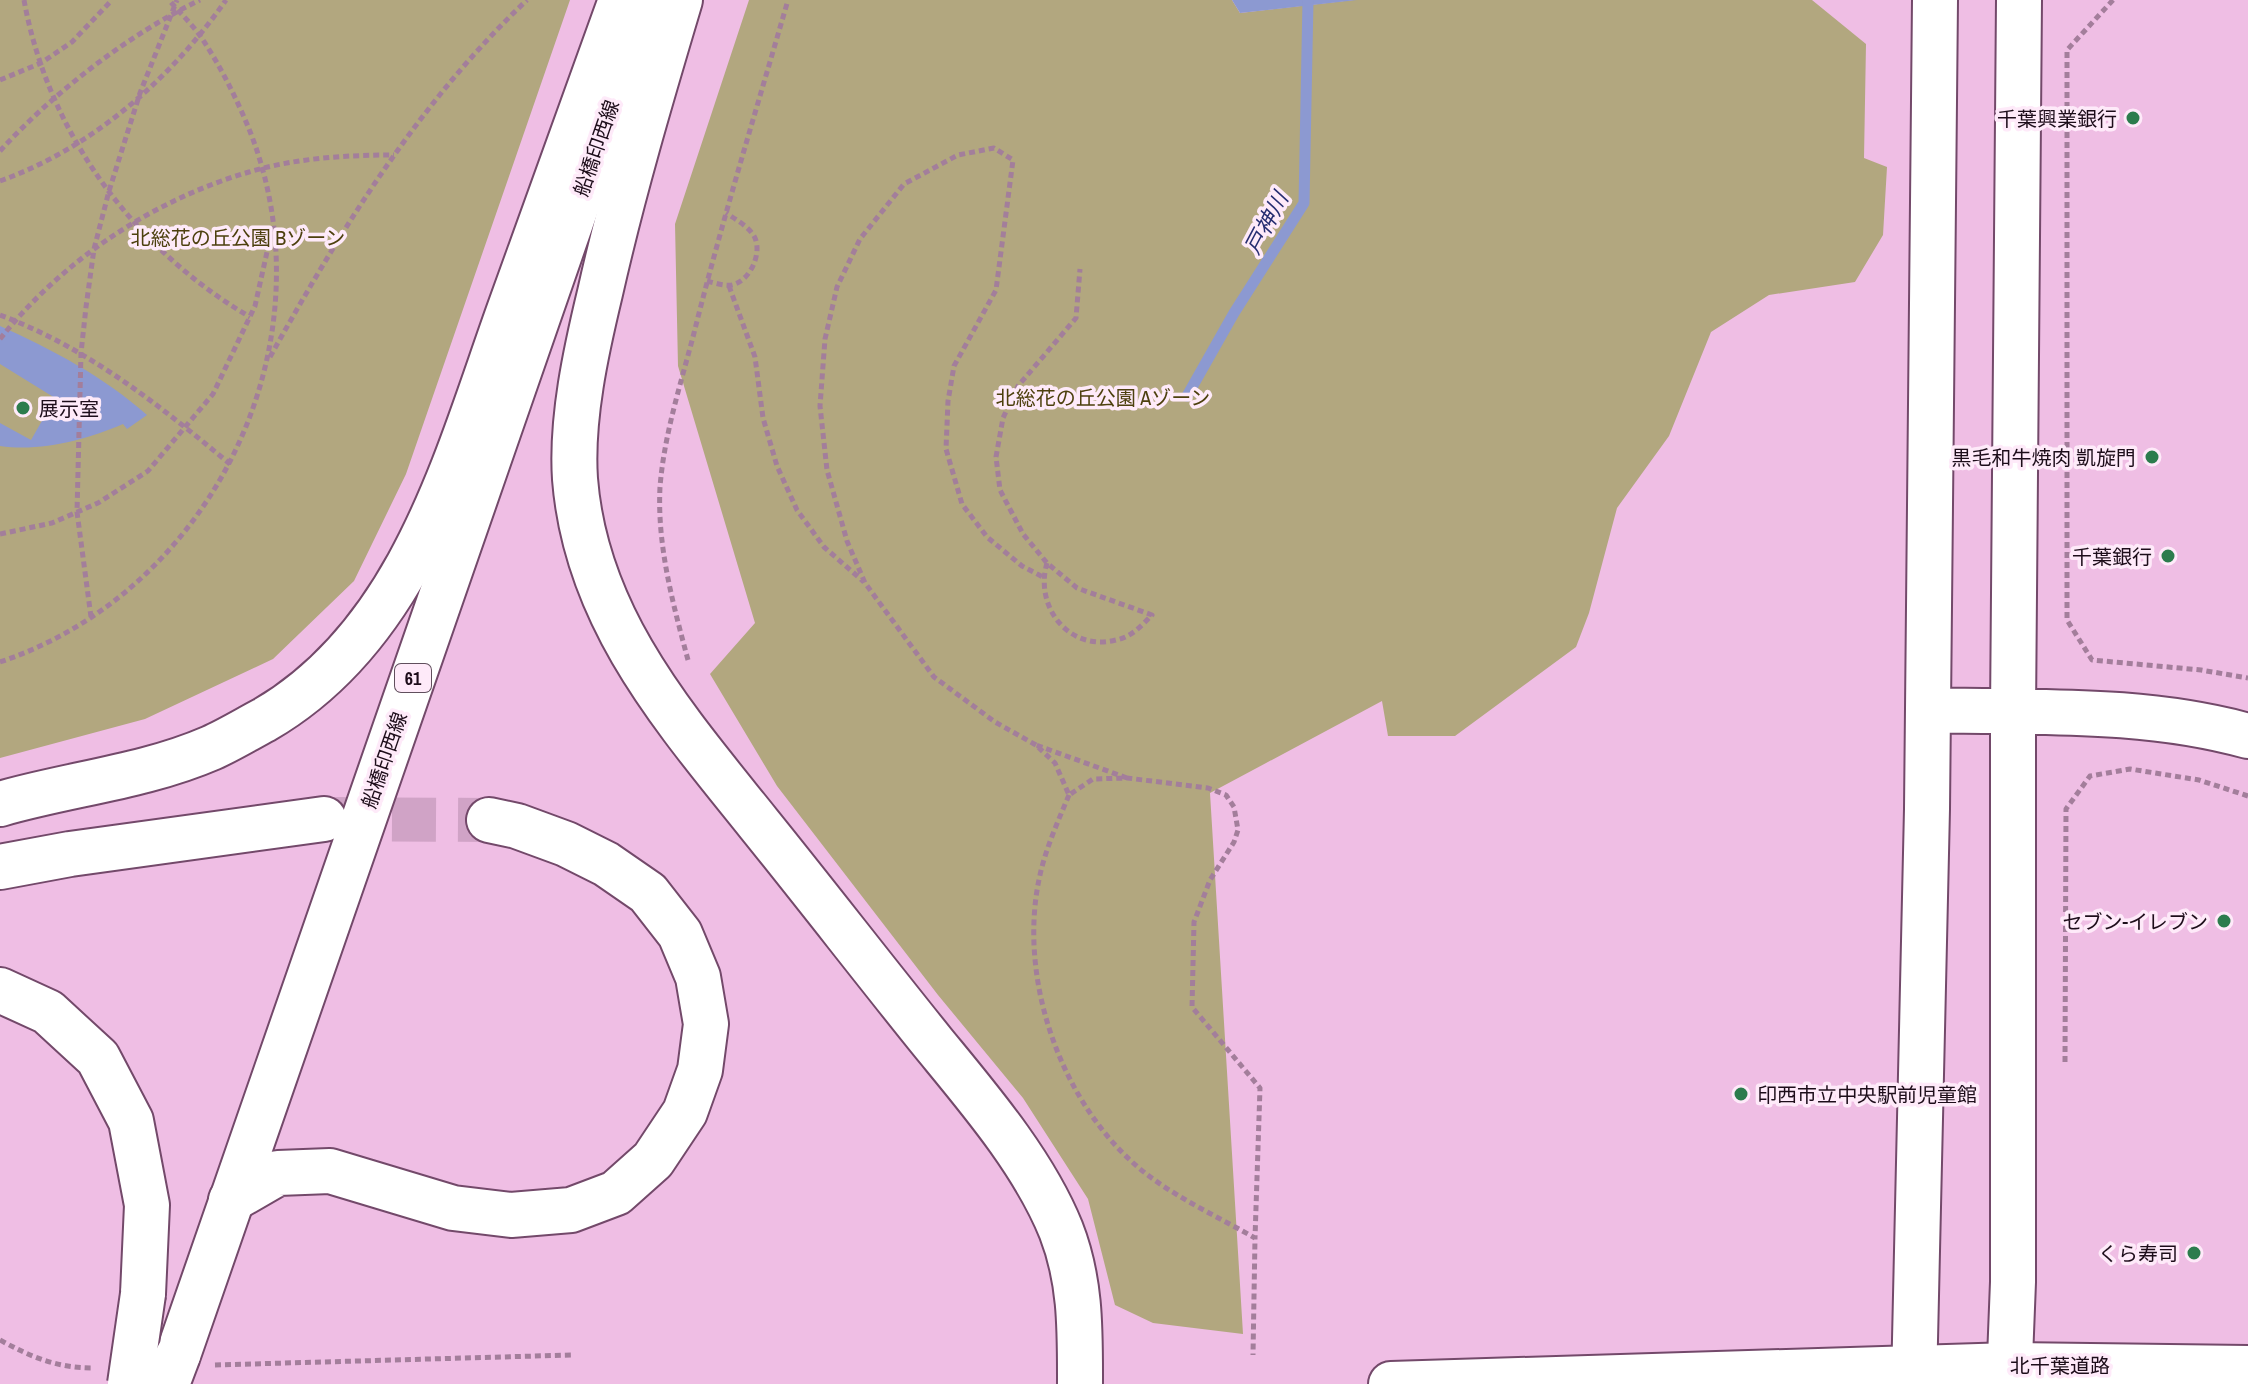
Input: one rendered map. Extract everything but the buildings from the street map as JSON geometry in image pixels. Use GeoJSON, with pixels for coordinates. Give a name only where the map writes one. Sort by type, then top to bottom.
{"type":"FeatureCollection","features":[{"type":"Feature","properties":{"kind":"main road"},"geometry":{"type":"LineString","coordinates":[[0,804],[133,772],[210,748],[267,718],[309,688],[349,652],[415,556],[452,470],[621,0]]}},
{"type":"Feature","properties":{"kind":"main road","name":"船橋印西線"},"geometry":{"type":"LineString","coordinates":[[186,1368],[231,1200],[648,0]]}},
{"type":"Feature","properties":{"kind":"main road"},"geometry":{"type":"LineString","coordinates":[[680,0],[611,243],[590,334],[578,409],[575,478],[589,557],[624,642],[684,732],[953,1068],[1031,1171],[1061,1231],[1079,1293],[1080,1384]]}},
{"type":"Feature","properties":{"kind":"main road"},"geometry":{"type":"LineString","coordinates":[[1914,1376],[1928,710],[1935,0]]}},
{"type":"Feature","properties":{"kind":"main road"},"geometry":{"type":"LineString","coordinates":[[2010,1374],[2019,0]]}},
{"type":"Feature","properties":{"kind":"main road"},"geometry":{"type":"LineString","coordinates":[[1928,710],[2131,715],[2218,728],[2248,736]]}},
{"type":"Feature","properties":{"kind":"main road"},"geometry":{"type":"LineString","coordinates":[[0,867],[70,854],[324,819]]}},
{"type":"Feature","properties":{"kind":"main road"},"geometry":{"type":"LineString","coordinates":[[231,1200],[278,1173],[330,1171],[453,1208],[511,1215],[571,1210],[616,1193],[653,1160],[685,1112],[700,1070],[706,1024],[698,977],[680,934],[648,893],[606,864],[566,844],[517,826],[489,820]]}},
{"type":"Feature","properties":{"kind":"main road"},"geometry":{"type":"LineString","coordinates":[[0,990],[48,1012],[98,1058],[131,1121],[147,1205],[143,1294],[116,1376]]}},
{"type":"Feature","properties":{"kind":"main road","name":"北千葉道路"},"geometry":{"type":"LineString","coordinates":[[1391,1384],[2248,1368]]}},
{"type":"Feature","properties":{"kind":"path"},"geometry":{"type":"LineString","coordinates":[[24,0],[54,100],[76,143],[109,191],[133,223],[172,261],[215,296],[250,317]]}},
{"type":"Feature","properties":{"kind":"path"},"geometry":{"type":"LineString","coordinates":[[0,80],[41,63],[72,42],[112,0]]}},
{"type":"Feature","properties":{"kind":"path"},"geometry":{"type":"LineString","coordinates":[[0,662],[73,630],[120,598],[162,559],[198,516],[230,464],[251,416],[267,361],[275,304],[275,247],[268,191],[252,136],[229,84],[200,36],[169,0]]}},
{"type":"Feature","properties":{"kind":"path"},"geometry":{"type":"LineString","coordinates":[[91,617],[77,512],[81,353],[94,249],[138,99],[171,16],[177,6],[200,0]]}},
{"type":"Feature","properties":{"kind":"path"},"geometry":{"type":"LineString","coordinates":[[0,181],[76,143],[138,99],[200,36],[226,0]]}},
{"type":"Feature","properties":{"kind":"path"},"geometry":{"type":"LineString","coordinates":[[267,361],[357,209],[394,155],[451,80],[527,0]]}},
{"type":"Feature","properties":{"kind":"path"},"geometry":{"type":"LineString","coordinates":[[689,665],[675,614],[662,542],[660,487],[669,432],[707,281],[788,0]]}},
{"type":"Feature","properties":{"kind":"path"},"geometry":{"type":"LineString","coordinates":[[2113,0],[2067,50],[2067,620],[2092,660],[2201,670],[2248,678]]}},
{"type":"Feature","properties":{"kind":"path"},"geometry":{"type":"LineString","coordinates":[[0,151],[54,100],[126,45],[171,16]]}},
{"type":"Feature","properties":{"kind":"path"},"geometry":{"type":"LineString","coordinates":[[865,583],[847,541],[827,470],[820,406],[825,339],[837,287],[860,239],[904,184],[958,155],[994,148],[1013,160],[996,290],[954,366],[948,401],[946,449],[962,504],[987,537],[1022,566],[1043,577]]}},
{"type":"Feature","properties":{"kind":"path"},"geometry":{"type":"LineString","coordinates":[[0,339],[15,320],[94,249],[163,206],[261,169],[346,155],[394,155]]}},
{"type":"Feature","properties":{"kind":"path"},"geometry":{"type":"LineString","coordinates":[[707,281],[729,286],[741,282],[751,271],[755,259],[756,239],[749,229],[726,213]]}},
{"type":"Feature","properties":{"kind":"path"},"geometry":{"type":"LineString","coordinates":[[0,534],[52,523],[98,503],[148,471],[213,394],[255,306],[272,228]]}},
{"type":"Feature","properties":{"kind":"path"},"geometry":{"type":"LineString","coordinates":[[1047,563],[1043,577],[1044,597],[1051,614],[1064,629],[1081,639],[1100,643],[1119,640],[1137,631],[1152,615],[1077,588],[1047,563],[1023,534],[1000,490],[996,457],[1003,418],[1018,386],[1076,318],[1080,269]]}},
{"type":"Feature","properties":{"kind":"path"},"geometry":{"type":"LineString","coordinates":[[729,286],[755,357],[763,418],[777,466],[797,510],[824,547],[865,583],[934,677],[995,722],[1036,745],[1127,778]]}},
{"type":"Feature","properties":{"kind":"path"},"geometry":{"type":"LineString","coordinates":[[0,315],[81,353],[146,395],[230,464]]}},
{"type":"Feature","properties":{"kind":"path"},"geometry":{"type":"LineString","coordinates":[[1036,745],[1055,763],[1069,795]]}},
{"type":"Feature","properties":{"kind":"path"},"geometry":{"type":"LineString","coordinates":[[2065,1062],[2066,809],[2090,776],[2130,769],[2199,780],[2248,796]]}},
{"type":"Feature","properties":{"kind":"path"},"geometry":{"type":"LineString","coordinates":[[1253,1355],[1260,1088],[1192,1007],[1194,922],[1210,880],[1234,842],[1238,830],[1234,807],[1226,795],[1208,788],[1127,778],[1093,779],[1069,795],[1040,876],[1034,924],[1037,986],[1053,1042],[1078,1096],[1108,1136],[1148,1176],[1255,1238]]}},
{"type":"Feature","properties":{"kind":"path"},"geometry":{"type":"LineString","coordinates":[[0,1340],[31,1357],[57,1366],[116,1376]]}},
{"type":"Feature","properties":{"kind":"path"},"geometry":{"type":"LineString","coordinates":[[186,1368],[572,1355]]}},
{"type":"Feature","properties":{"kind":"green space","name":"北総花の丘公園 Bゾーン"},"geometry":{"type":"Polygon","coordinates":[[[0,0],[570,0],[406,474],[354,581],[273,659],[145,719],[0,758],[0,0]]]}},
{"type":"Feature","properties":{"kind":"green space","name":"北総花の丘公園 Aゾーン"},"geometry":{"type":"Polygon","coordinates":[[[749,0],[1232,0],[1240,13],[1353,0],[1812,0],[1866,44],[1864,158],[1887,167],[1883,235],[1855,282],[1769,295],[1711,332],[1669,436],[1617,508],[1589,613],[1576,647],[1455,736],[1388,736],[1382,701],[1210,793],[1243,1334],[1153,1323],[1115,1305],[1088,1199],[1023,1098],[938,995],[777,786],[710,674],[755,623],[678,366],[675,224],[749,0]]]}},
{"type":"Feature","properties":{"kind":"water"},"geometry":{"type":"Polygon","coordinates":[[[1232,0],[1357,0],[1240,13],[1232,0]]]}},
{"type":"Feature","properties":{"kind":"water"},"geometry":{"type":"Polygon","coordinates":[[[0,326],[77,365],[147,415],[127,429],[123,424],[63,443],[31,447],[0,446],[0,423],[31,440],[55,398],[0,364],[0,326]]]}},
{"type":"Feature","properties":{"kind":"waterway","name":"戸神川"},"geometry":{"type":"LineString","coordinates":[[1187,396],[1234,313],[1304,203],[1308,0]]}},
{"type":"Feature","properties":{"kind":"tunnel"},"geometry":{"type":"LineString","coordinates":[[326,819],[489,820]]}},
{"type":"Feature","properties":{"kind":"place","name":"千葉興業銀行"},"geometry":{"type":"Point","coordinates":[2133,118]}},
{"type":"Feature","properties":{"kind":"place","name":"展示室"},"geometry":{"type":"Point","coordinates":[23,408]}},
{"type":"Feature","properties":{"kind":"place","name":"黒毛和牛焼肉 凱旋門"},"geometry":{"type":"Point","coordinates":[2152,457]}},
{"type":"Feature","properties":{"kind":"place","name":"千葉銀行"},"geometry":{"type":"Point","coordinates":[2168,556]}},
{"type":"Feature","properties":{"kind":"place","name":"セブン-イレブン"},"geometry":{"type":"Point","coordinates":[2224,921]}},
{"type":"Feature","properties":{"kind":"place","name":"印西市立中央駅前児童館"},"geometry":{"type":"Point","coordinates":[1741,1094]}},
{"type":"Feature","properties":{"kind":"place","name":"くら寿司"},"geometry":{"type":"Point","coordinates":[2194,1253]}}]}
